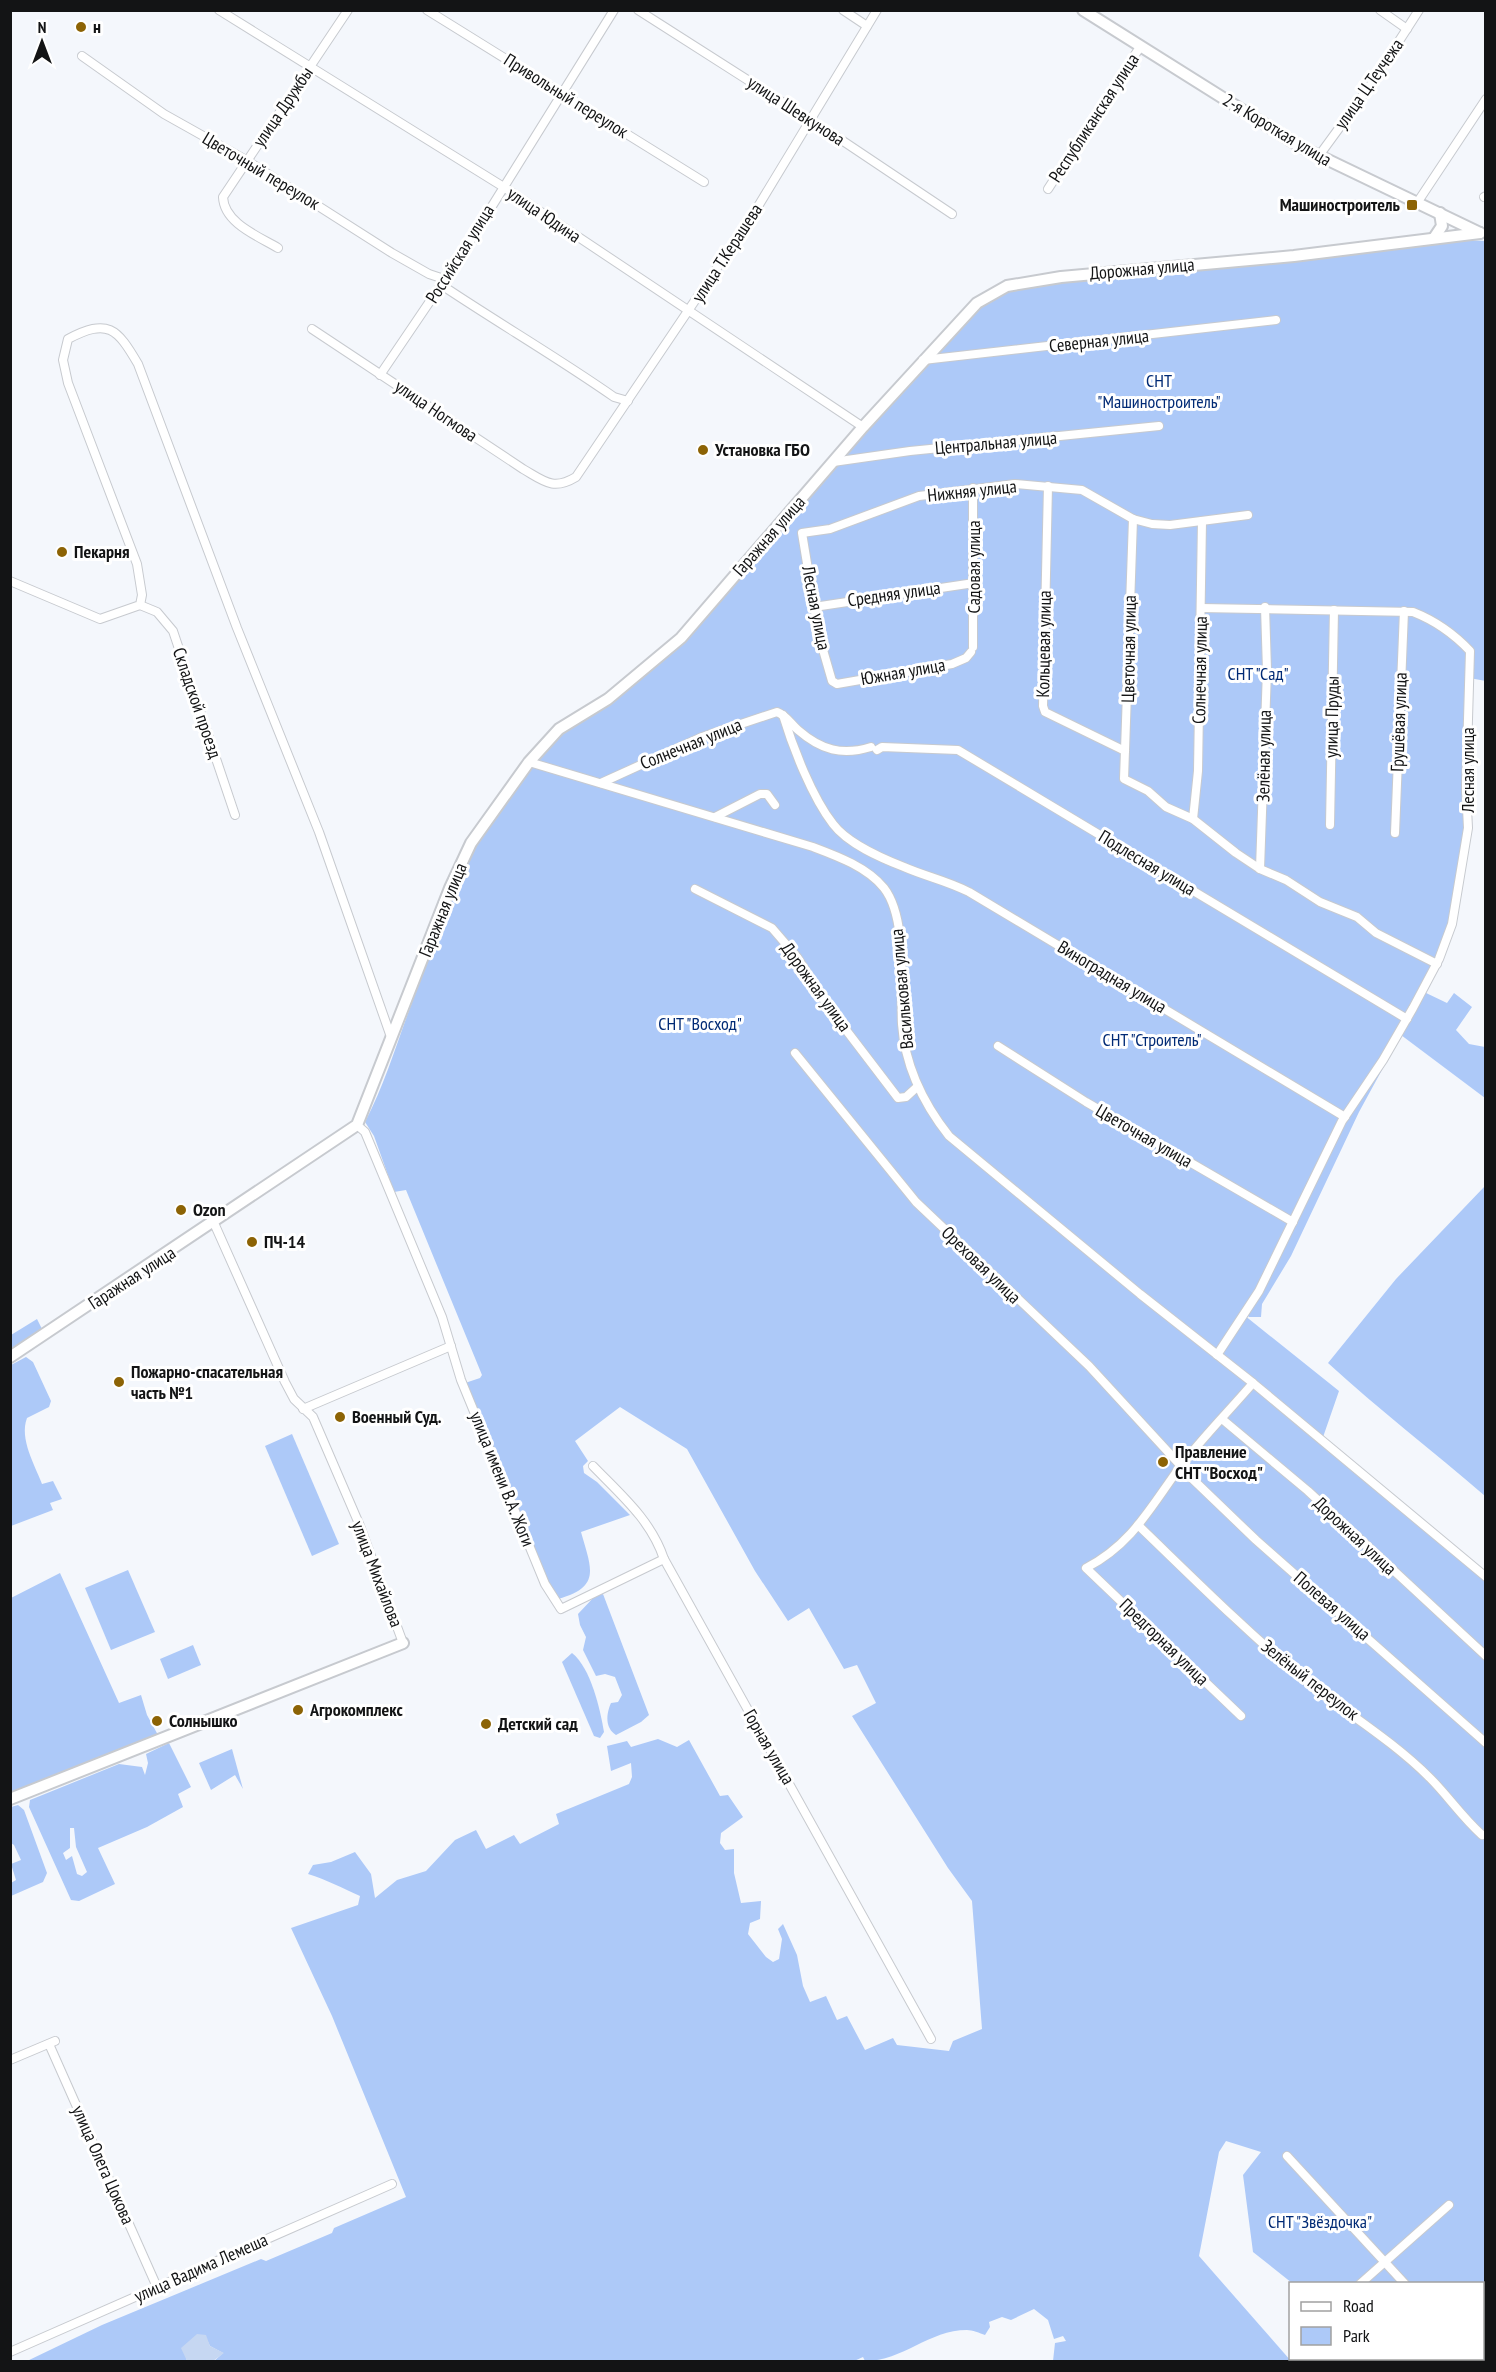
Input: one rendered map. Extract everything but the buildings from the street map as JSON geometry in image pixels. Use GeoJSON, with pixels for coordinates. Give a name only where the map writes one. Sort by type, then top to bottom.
{"type":"FeatureCollection","features":[{"type":"Feature","properties":{"kind":"street","name":"улица Юдина"},"geometry":{"type":"LineString","coordinates":[[219,10],[502,186],[688,312],[863,426]]}},
{"type":"Feature","properties":{"kind":"street","name":"улица Дружбы"},"geometry":{"type":"LineString","coordinates":[[278,248],[231,218],[223,208],[223,197],[246,160],[281,114],[348,10]]}},
{"type":"Feature","properties":{"kind":"street","name":"Привольный переулок"},"geometry":{"type":"LineString","coordinates":[[427,10],[704,182]]}},
{"type":"Feature","properties":{"kind":"street","name":"Российская улица"},"geometry":{"type":"LineString","coordinates":[[380,375],[442,282],[614,10]]}},
{"type":"Feature","properties":{"kind":"street","name":"улица Шевкунова"},"geometry":{"type":"LineString","coordinates":[[638,10],[952,214]]}},
{"type":"Feature","properties":{"kind":"street"},"geometry":{"type":"LineString","coordinates":[[843,10],[867,26]]}},
{"type":"Feature","properties":{"kind":"street","name":"улица Т.Керашева"},"geometry":{"type":"LineString","coordinates":[[563,485],[576,477],[688,312],[811,122],[877,10]]}},
{"type":"Feature","properties":{"kind":"street","name":"2-я Короткая улица"},"geometry":{"type":"LineString","coordinates":[[1083,10],[1318,157],[1483,234]]}},
{"type":"Feature","properties":{"kind":"street"},"geometry":{"type":"LineString","coordinates":[[1380,10],[1407,29]]}},
{"type":"Feature","properties":{"kind":"street","name":"улица Ц.Теучежа"},"geometry":{"type":"LineString","coordinates":[[1318,157],[1419,10]]}},
{"type":"Feature","properties":{"kind":"street","name":"Республиканская улица"},"geometry":{"type":"LineString","coordinates":[[1048,189],[1140,46]]}},
{"type":"Feature","properties":{"kind":"street","name":"Цветочный переулок"},"geometry":{"type":"LineString","coordinates":[[82,56],[164,114],[246,160],[392,253],[442,282],[509,331],[529,339],[614,397],[628,401]]}},
{"type":"Feature","properties":{"kind":"street"},"geometry":{"type":"LineString","coordinates":[[1417,203],[1485,99]]}},
{"type":"Feature","properties":{"kind":"street"},"geometry":{"type":"LineString","coordinates":[[1434,238],[1442,226],[1440,213]]}},
{"type":"Feature","properties":{"kind":"street","name":"Дорожная улица"},"geometry":{"type":"LineString","coordinates":[[863,426],[977,303],[1007,286],[1061,276],[1294,256],[1483,234]]}},
{"type":"Feature","properties":{"kind":"street","name":"Северная улица"},"geometry":{"type":"LineString","coordinates":[[922,361],[1276,320]]}},
{"type":"Feature","properties":{"kind":"street"},"geometry":{"type":"LineString","coordinates":[[10,581],[100,619],[140,605],[142,595],[137,564],[68,382],[63,360],[68,339],[88,328],[106,329],[122,336],[138,364],[237,628],[315,823],[392,1037]]}},
{"type":"Feature","properties":{"kind":"street","name":"улица Ногмова"},"geometry":{"type":"LineString","coordinates":[[312,329],[523,469],[550,484],[563,485]]}},
{"type":"Feature","properties":{"kind":"street","name":"Гаражная улица"},"geometry":{"type":"LineString","coordinates":[[10,1357],[214,1223],[357,1125],[450,888],[471,843],[529,762],[559,729],[608,699],[681,638],[863,426]]}},
{"type":"Feature","properties":{"kind":"street","name":"Центральная улица"},"geometry":{"type":"LineString","coordinates":[[833,462],[942,448],[1159,426]]}},
{"type":"Feature","properties":{"kind":"street","name":"Нижняя улица"},"geometry":{"type":"LineString","coordinates":[[802,533],[830,529],[919,496],[1014,484],[1082,490],[1133,519],[1170,525],[1248,514]]}},
{"type":"Feature","properties":{"kind":"street","name":"Кольцевая улица"},"geometry":{"type":"LineString","coordinates":[[1048,486],[1043,706],[1046,712],[1125,751]]}},
{"type":"Feature","properties":{"kind":"street","name":"Садовая улица"},"geometry":{"type":"LineString","coordinates":[[972,650],[973,488]]}},
{"type":"Feature","properties":{"kind":"street","name":"Цветочная улица"},"geometry":{"type":"LineString","coordinates":[[1133,519],[1124,779],[1148,791],[1166,807],[1192,819]]}},
{"type":"Feature","properties":{"kind":"street","name":"Солнечная улица"},"geometry":{"type":"LineString","coordinates":[[1192,819],[1198,771],[1202,521]]}},
{"type":"Feature","properties":{"kind":"street","name":"Лесная улица"},"geometry":{"type":"LineString","coordinates":[[802,533],[814,607],[832,681]]}},
{"type":"Feature","properties":{"kind":"street","name":"Средняя улица"},"geometry":{"type":"LineString","coordinates":[[814,607],[974,583]]}},
{"type":"Feature","properties":{"kind":"street","name":"Складской проезд"},"geometry":{"type":"LineString","coordinates":[[140,605],[157,612],[173,631],[235,815]]}},
{"type":"Feature","properties":{"kind":"street"},"geometry":{"type":"LineString","coordinates":[[1201,608],[1265,607],[1404,611]]}},
{"type":"Feature","properties":{"kind":"street","name":"Зелёная улица"},"geometry":{"type":"LineString","coordinates":[[1260,868],[1266,670],[1265,607]]}},
{"type":"Feature","properties":{"kind":"street","name":"улица Пруды"},"geometry":{"type":"LineString","coordinates":[[1330,825],[1334,610]]}},
{"type":"Feature","properties":{"kind":"street","name":"Лесная улица"},"geometry":{"type":"LineString","coordinates":[[1404,611],[1431,619],[1453,633],[1470,651],[1466,788],[1468,828],[1452,924],[1437,964]]}},
{"type":"Feature","properties":{"kind":"street","name":"Грушёвая улица"},"geometry":{"type":"LineString","coordinates":[[1395,833],[1404,611]]}},
{"type":"Feature","properties":{"kind":"street","name":"Южная улица"},"geometry":{"type":"LineString","coordinates":[[832,681],[837,684],[952,664],[966,658],[972,650]]}},
{"type":"Feature","properties":{"kind":"street","name":"Солнечная улица"},"geometry":{"type":"LineString","coordinates":[[601,783],[702,737],[777,712],[783,715]]}},
{"type":"Feature","properties":{"kind":"street","name":"Подлесная улица"},"geometry":{"type":"LineString","coordinates":[[783,715],[810,740],[827,749],[842,753],[882,747],[958,750],[1407,1018]]}},
{"type":"Feature","properties":{"kind":"street","name":"Виноградная улица"},"geometry":{"type":"LineString","coordinates":[[783,715],[793,746],[833,825],[854,843],[905,868],[942,878],[969,892],[1345,1117]]}},
{"type":"Feature","properties":{"kind":"street"},"geometry":{"type":"LineString","coordinates":[[529,762],[601,783]]}},
{"type":"Feature","properties":{"kind":"street","name":"Васильковая улица"},"geometry":{"type":"LineString","coordinates":[[601,783],[843,858],[884,889],[898,930],[903,984],[902,1024],[908,1058],[917,1087],[928,1109],[950,1136],[1253,1383],[1485,1577]]}},
{"type":"Feature","properties":{"kind":"street"},"geometry":{"type":"LineString","coordinates":[[715,817],[760,794],[767,794],[775,805]]}},
{"type":"Feature","properties":{"kind":"street"},"geometry":{"type":"LineString","coordinates":[[1192,819],[1236,853],[1260,868],[1286,880],[1320,902],[1358,917],[1376,933],[1437,964],[1407,1018],[1345,1117],[1259,1291],[1217,1355]]}},
{"type":"Feature","properties":{"kind":"street","name":"Дорожная улица"},"geometry":{"type":"LineString","coordinates":[[695,889],[772,927],[797,957],[827,1005],[898,1098],[906,1096],[917,1087]]}},
{"type":"Feature","properties":{"kind":"street","name":"Цветочная улица"},"geometry":{"type":"LineString","coordinates":[[998,1046],[1086,1102],[1293,1222]]}},
{"type":"Feature","properties":{"kind":"street","name":"Ореховая улица"},"geometry":{"type":"LineString","coordinates":[[795,1053],[916,1202],[1089,1366],[1181,1467]]}},
{"type":"Feature","properties":{"kind":"street","name":"улица имени В.А. Жоги"},"geometry":{"type":"LineString","coordinates":[[357,1125],[365,1132],[442,1317],[461,1380],[541,1573],[561,1609],[664,1559]]}},
{"type":"Feature","properties":{"kind":"street","name":"улица Михайлова"},"geometry":{"type":"LineString","coordinates":[[10,1799],[403,1643],[350,1504],[313,1417],[303,1409],[285,1382],[214,1223]]}},
{"type":"Feature","properties":{"kind":"street"},"geometry":{"type":"LineString","coordinates":[[303,1409],[451,1346]]}},
{"type":"Feature","properties":{"kind":"street"},"geometry":{"type":"LineString","coordinates":[[1138,1525],[1181,1467],[1253,1383]]}},
{"type":"Feature","properties":{"kind":"street","name":"Дорожная улица"},"geometry":{"type":"LineString","coordinates":[[1222,1419],[1308,1491],[1485,1656]]}},
{"type":"Feature","properties":{"kind":"street","name":"Горная улица"},"geometry":{"type":"LineString","coordinates":[[592,1466],[636,1510],[657,1537],[664,1559],[931,2039]]}},
{"type":"Feature","properties":{"kind":"street","name":"Полевая улица"},"geometry":{"type":"LineString","coordinates":[[1181,1467],[1256,1539],[1485,1743]]}},
{"type":"Feature","properties":{"kind":"street","name":"Предгорная улица"},"geometry":{"type":"LineString","coordinates":[[1138,1525],[1128,1538],[1106,1558],[1086,1568],[1241,1716]]}},
{"type":"Feature","properties":{"kind":"street","name":"Зелёный переулок"},"geometry":{"type":"LineString","coordinates":[[1138,1525],[1239,1624],[1304,1679],[1373,1728],[1430,1777],[1461,1816],[1482,1835]]}},
{"type":"Feature","properties":{"kind":"street","name":"улица Олега Цокова"},"geometry":{"type":"LineString","coordinates":[[10,2060],[52,2042],[157,2287]]}},
{"type":"Feature","properties":{"kind":"street"},"geometry":{"type":"LineString","coordinates":[[1287,2156],[1404,2282]]}},
{"type":"Feature","properties":{"kind":"street","name":"улица Вадима Лемеша"},"geometry":{"type":"LineString","coordinates":[[10,2352],[392,2184]]}},
{"type":"Feature","properties":{"kind":"street"},"geometry":{"type":"LineString","coordinates":[[1361,2282],[1449,2205]]}},
{"type":"Feature","properties":{"kind":"green space"},"geometry":{"type":"Polygon","coordinates":[[[1467,240],[1485,241],[1486,681],[1469,678],[1468,828],[1460,888],[1439,959],[1342,1121],[1244,1315],[1339,1391],[1322,1440],[1485,1577],[1485,2361],[1332,2360],[1484,2360],[1484,2282],[1291,2282],[1253,2252],[1243,2175],[1261,2152],[1226,2141],[1219,2152],[1199,2256],[1291,2361],[1053,2361],[1055,2343],[1066,2341],[1063,2336],[1054,2339],[1048,2320],[1034,2309],[1011,2320],[1002,2317],[989,2322],[990,2327],[985,2335],[969,2330],[953,2331],[879,2360],[865,2361],[863,2357],[852,2362],[213,2362],[223,2353],[210,2346],[207,2340],[186,2357],[187,2361],[25,2362],[102,2325],[261,2259],[266,2261],[332,2233],[334,2228],[406,2197],[332,2016],[291,1928],[358,1905],[360,1896],[308,1874],[313,1865],[331,1862],[355,1852],[371,1874],[375,1898],[397,1880],[426,1871],[455,1840],[476,1830],[486,1849],[514,1835],[520,1844],[559,1824],[556,1814],[629,1784],[632,1777],[631,1763],[611,1771],[607,1746],[627,1741],[631,1747],[658,1739],[677,1747],[689,1740],[720,1796],[728,1795],[743,1817],[721,1833],[720,1843],[725,1850],[734,1849],[734,1873],[741,1903],[761,1901],[760,1919],[750,1923],[748,1934],[766,1957],[773,1962],[779,1959],[782,1939],[778,1929],[783,1924],[797,1955],[803,1986],[810,2002],[826,1996],[837,2020],[847,2016],[865,2050],[893,2038],[897,2045],[949,2051],[953,2041],[982,2029],[972,1901],[948,1868],[852,1716],[876,1703],[857,1665],[844,1669],[809,1608],[788,1621],[755,1571],[687,1449],[620,1407],[575,1441],[588,1461],[583,1466],[584,1473],[597,1482],[630,1515],[581,1532],[588,1556],[590,1574],[582,1589],[558,1599],[545,1577],[465,1383],[480,1378],[482,1375],[406,1190],[394,1192],[374,1136],[365,1122],[386,1074],[416,992],[412,987],[471,843],[543,745],[608,699],[681,638],[963,315],[1007,286],[1338,256],[1467,240]]]}},
{"type":"Feature","properties":{"kind":"green space"},"geometry":{"type":"Polygon","coordinates":[[[1424,992],[1447,1003],[1454,993],[1472,1007],[1456,1030],[1469,1044],[1485,1047],[1485,1098],[1401,1035],[1359,1112],[1291,1256],[1262,1304],[1261,1317],[1249,1317],[1247,1315],[1323,1168],[1344,1122],[1424,992]]]}},
{"type":"Feature","properties":{"kind":"green space"},"geometry":{"type":"Polygon","coordinates":[[[1485,1186],[1485,1496],[1328,1363],[1396,1279],[1485,1186]]]}},
{"type":"Feature","properties":{"kind":"green space"},"geometry":{"type":"Polygon","coordinates":[[[37,1319],[42,1329],[11,1351],[11,1335],[37,1319]]]}},
{"type":"Feature","properties":{"kind":"green space"},"geometry":{"type":"Polygon","coordinates":[[[26,1357],[33,1362],[51,1401],[49,1407],[27,1418],[26,1443],[42,1484],[53,1481],[62,1499],[50,1503],[53,1510],[11,1526],[11,1365],[26,1357]]]}},
{"type":"Feature","properties":{"kind":"green space"},"geometry":{"type":"Polygon","coordinates":[[[292,1434],[339,1544],[312,1556],[265,1446],[292,1434]]]}},
{"type":"Feature","properties":{"kind":"green space"},"geometry":{"type":"Polygon","coordinates":[[[128,1570],[155,1632],[111,1650],[85,1588],[128,1570]]]}},
{"type":"Feature","properties":{"kind":"green space"},"geometry":{"type":"Polygon","coordinates":[[[60,1573],[119,1703],[141,1695],[147,1715],[158,1735],[11,1793],[11,1598],[60,1573]]]}},
{"type":"Feature","properties":{"kind":"green space"},"geometry":{"type":"Polygon","coordinates":[[[603,1594],[649,1715],[641,1722],[616,1735],[608,1725],[608,1712],[611,1703],[618,1702],[622,1695],[615,1677],[605,1674],[596,1676],[583,1650],[586,1637],[578,1614],[595,1596],[603,1594]]]}},
{"type":"Feature","properties":{"kind":"green space"},"geometry":{"type":"Polygon","coordinates":[[[193,1645],[201,1665],[168,1679],[160,1659],[193,1645]]]}},
{"type":"Feature","properties":{"kind":"green space"},"geometry":{"type":"Polygon","coordinates":[[[572,1653],[584,1668],[594,1690],[604,1732],[600,1738],[594,1736],[562,1662],[572,1653]]]}},
{"type":"Feature","properties":{"kind":"green space"},"geometry":{"type":"Polygon","coordinates":[[[169,1743],[191,1787],[178,1794],[183,1807],[147,1827],[98,1848],[115,1884],[79,1901],[71,1900],[29,1807],[30,1800],[119,1764],[142,1767],[145,1775],[148,1763],[146,1754],[169,1743]],[[70,1828],[70,1848],[63,1853],[66,1860],[72,1856],[77,1874],[82,1876],[87,1872],[76,1847],[74,1828],[70,1828]]]}},
{"type":"Feature","properties":{"kind":"green space"},"geometry":{"type":"Polygon","coordinates":[[[232,1749],[243,1789],[235,1775],[211,1790],[199,1763],[232,1749]]]}},
{"type":"Feature","properties":{"kind":"green space"},"geometry":{"type":"Polygon","coordinates":[[[18,1805],[24,1810],[47,1873],[43,1882],[11,1896],[11,1883],[16,1880],[11,1864],[21,1860],[11,1843],[11,1807],[18,1805]]]}},
{"type":"Feature","properties":{"kind":"shaded area"},"geometry":{"type":"Polygon","coordinates":[[[197,2334],[206,2335],[210,2346],[224,2353],[213,2361],[187,2361],[181,2348],[197,2334]]]}},
{"type":"Feature","properties":{"kind":"place","name":"н"},"geometry":{"type":"Point","coordinates":[81,27]}},
{"type":"Feature","properties":{"kind":"place","name":"Машиностроитель"},"geometry":{"type":"Point","coordinates":[1412,205]}},
{"type":"Feature","properties":{"kind":"place","name":"Установка ГБО"},"geometry":{"type":"Point","coordinates":[703,450]}},
{"type":"Feature","properties":{"kind":"place","name":"Пекарня"},"geometry":{"type":"Point","coordinates":[62,552]}},
{"type":"Feature","properties":{"kind":"place","name":"Ozon"},"geometry":{"type":"Point","coordinates":[181,1210]}},
{"type":"Feature","properties":{"kind":"place","name":"ПЧ-14"},"geometry":{"type":"Point","coordinates":[252,1242]}},
{"type":"Feature","properties":{"kind":"place","name":"Пожарно-спасательная часть №1"},"geometry":{"type":"Point","coordinates":[119,1382]}},
{"type":"Feature","properties":{"kind":"place","name":"Военный Суд."},"geometry":{"type":"Point","coordinates":[340,1417]}},
{"type":"Feature","properties":{"kind":"place","name":"Правление СНТ \"Восход\""},"geometry":{"type":"Point","coordinates":[1163,1462]}},
{"type":"Feature","properties":{"kind":"place","name":"Агрокомплекс"},"geometry":{"type":"Point","coordinates":[298,1710]}},
{"type":"Feature","properties":{"kind":"place","name":"Солнышко"},"geometry":{"type":"Point","coordinates":[157,1721]}},
{"type":"Feature","properties":{"kind":"place","name":"Детский сад"},"geometry":{"type":"Point","coordinates":[486,1724]}},
{"type":"Feature","properties":{"kind":"park label","name":"СНТ \"Машиностроитель\""},"geometry":{"type":"Point","coordinates":[1159,391]}},
{"type":"Feature","properties":{"kind":"park label","name":"СНТ \"Сад\""},"geometry":{"type":"Point","coordinates":[1258,674]}},
{"type":"Feature","properties":{"kind":"park label","name":"СНТ \"Восход\""},"geometry":{"type":"Point","coordinates":[700,1024]}},
{"type":"Feature","properties":{"kind":"park label","name":"СНТ \"Строитель\""},"geometry":{"type":"Point","coordinates":[1152,1040]}},
{"type":"Feature","properties":{"kind":"park label","name":"СНТ \"Звёздочка\""},"geometry":{"type":"Point","coordinates":[1320,2222]}}]}
